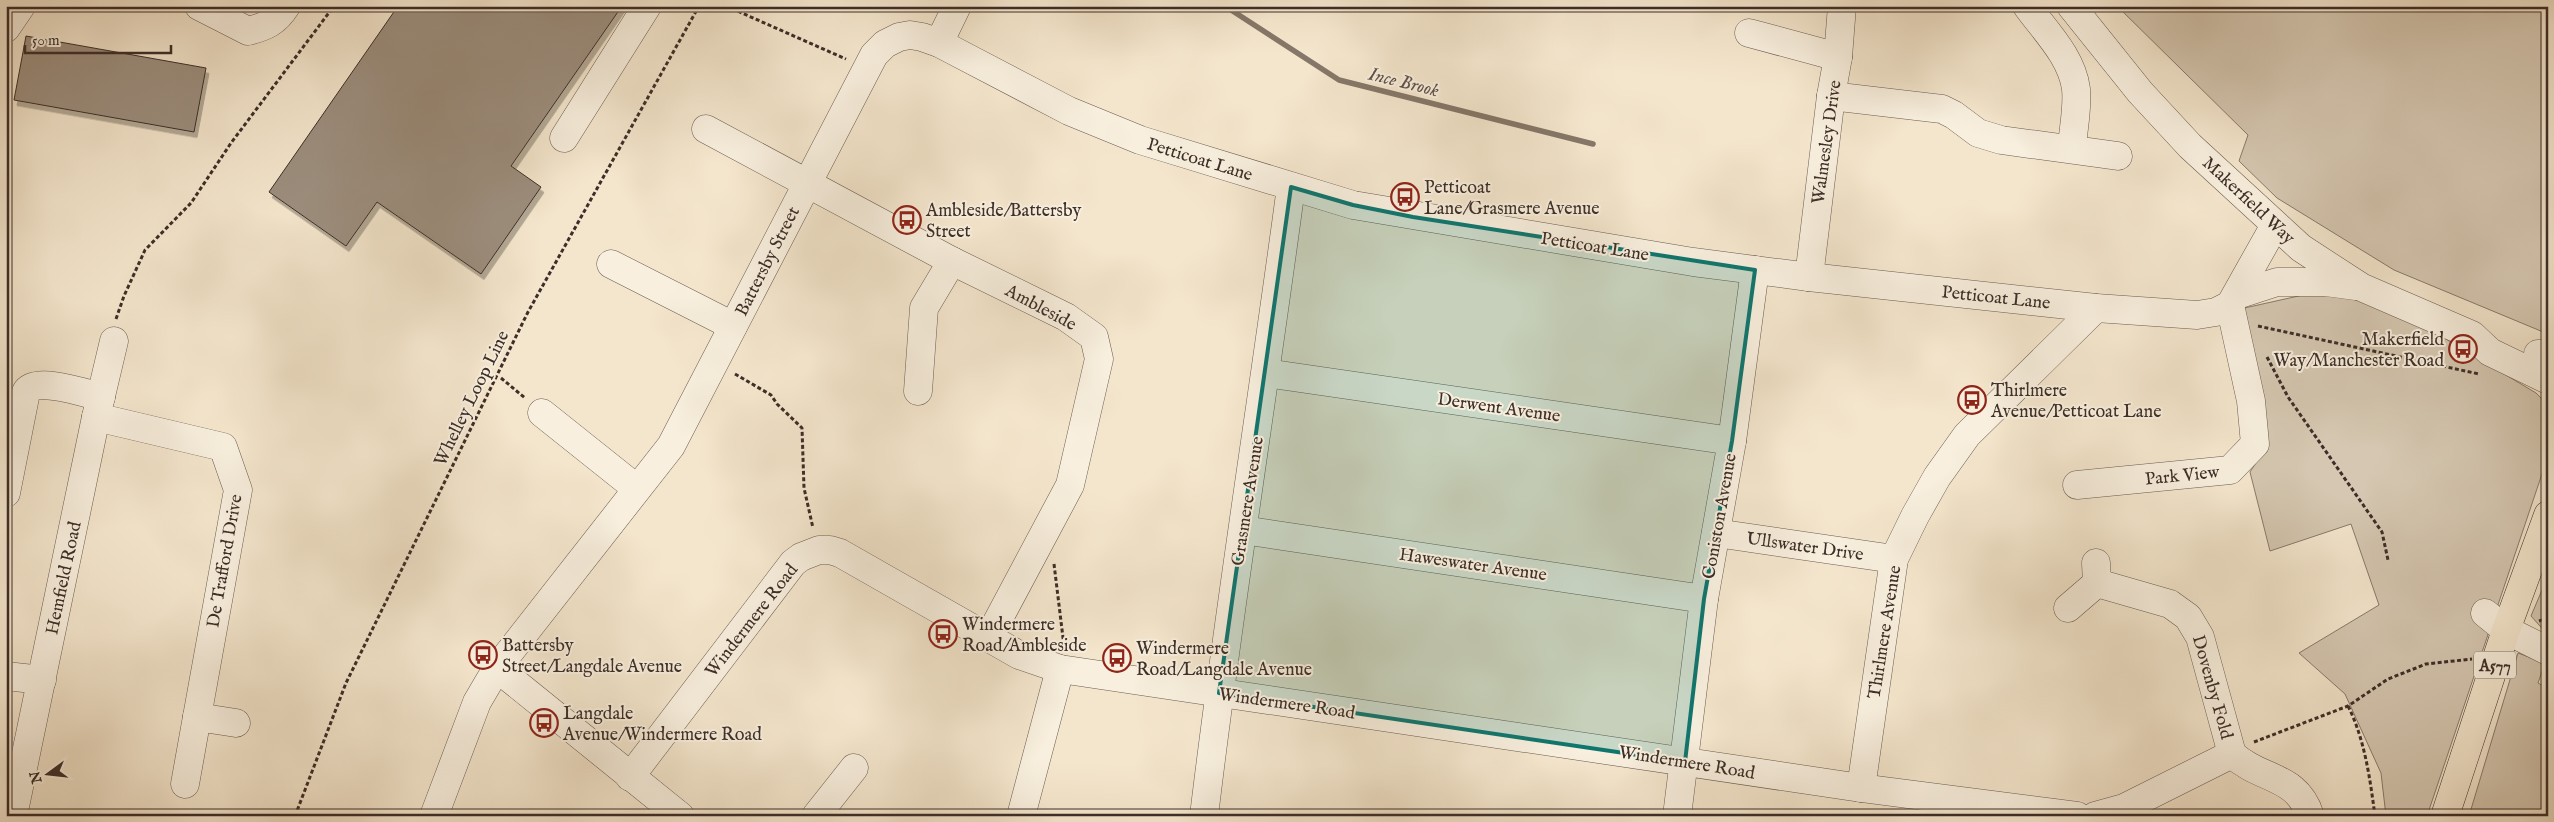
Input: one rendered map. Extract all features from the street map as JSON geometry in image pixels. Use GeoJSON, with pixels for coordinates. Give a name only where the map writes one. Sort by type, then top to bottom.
{"type":"FeatureCollection","features":[{"type":"Feature","properties":{"kind":"highway","name":"A577"},"geometry":{"type":"LineString","coordinates":[[2446,816],[2506,630],[2548,515]]}},
{"type":"Feature","properties":{"kind":"street"},"geometry":{"type":"LineString","coordinates":[[6,28],[22,6]]}},
{"type":"Feature","properties":{"kind":"street"},"geometry":{"type":"LineString","coordinates":[[199,6],[248,32],[278,19],[286,6]]}},
{"type":"Feature","properties":{"kind":"street"},"geometry":{"type":"LineString","coordinates":[[564,138],[647,6]]}},
{"type":"Feature","properties":{"kind":"street"},"geometry":{"type":"LineString","coordinates":[[939,42],[957,6]]}},
{"type":"Feature","properties":{"kind":"street","name":"Walmesley Drive"},"geometry":{"type":"LineString","coordinates":[[1809,278],[1831,96],[1838,57],[1842,6]]}},
{"type":"Feature","properties":{"kind":"street"},"geometry":{"type":"LineString","coordinates":[[2027,6],[2068,62],[2074,77],[2076,92],[2072,148]]}},
{"type":"Feature","properties":{"kind":"street","name":"Makerfield Way"},"geometry":{"type":"LineString","coordinates":[[2071,6],[2140,92],[2190,146],[2301,248],[2361,287],[2472,335],[2490,352],[2548,380]]}},
{"type":"Feature","properties":{"kind":"street"},"geometry":{"type":"LineString","coordinates":[[1748,34],[1838,57]]}},
{"type":"Feature","properties":{"kind":"street","name":"Petticoat Lane"},"geometry":{"type":"LineString","coordinates":[[898,37],[910,35],[939,42],[1069,112],[1140,140],[1353,206],[1404,215],[1809,278],[2096,308],[2197,315],[2234,307],[2277,282],[2326,282],[2361,287]]}},
{"type":"Feature","properties":{"kind":"street","name":"Battersby Street"},"geometry":{"type":"LineString","coordinates":[[434,816],[477,702],[498,668],[670,446],[867,68],[884,44],[898,37]]}},
{"type":"Feature","properties":{"kind":"street"},"geometry":{"type":"LineString","coordinates":[[1831,96],[1942,109],[1954,115],[1978,133],[2001,140],[2072,148],[2118,156]]}},
{"type":"Feature","properties":{"kind":"street","name":"Ambleside"},"geometry":{"type":"LineString","coordinates":[[706,129],[952,261],[1066,317],[1094,337],[1099,359],[1070,485],[989,637]]}},
{"type":"Feature","properties":{"kind":"street","name":"Grasmere Avenue"},"geometry":{"type":"LineString","coordinates":[[1204,816],[1219,693],[1291,187]]}},
{"type":"Feature","properties":{"kind":"street"},"geometry":{"type":"LineString","coordinates":[[2234,307],[2275,225]]}},
{"type":"Feature","properties":{"kind":"street"},"geometry":{"type":"LineString","coordinates":[[2277,282],[2301,248]]}},
{"type":"Feature","properties":{"kind":"street"},"geometry":{"type":"LineString","coordinates":[[918,391],[924,308],[952,261]]}},
{"type":"Feature","properties":{"kind":"street"},"geometry":{"type":"LineString","coordinates":[[612,264],[733,326]]}},
{"type":"Feature","properties":{"kind":"street","name":"Coniston Avenue"},"geometry":{"type":"LineString","coordinates":[[1677,816],[1704,599],[1732,441],[1755,270]]}},
{"type":"Feature","properties":{"kind":"street","name":"Park View"},"geometry":{"type":"LineString","coordinates":[[2077,486],[2230,470],[2255,444],[2251,401],[2234,307]]}},
{"type":"Feature","properties":{"kind":"street","name":"Thirlmere Avenue"},"geometry":{"type":"LineString","coordinates":[[1861,788],[1894,559],[1933,485],[1967,436],[2096,308]]}},
{"type":"Feature","properties":{"kind":"street","name":"Makerfield Way"},"geometry":{"type":"LineString","coordinates":[[2472,335],[2493,336],[2545,356]]}},
{"type":"Feature","properties":{"kind":"street","name":"Hemfield Road"},"geometry":{"type":"LineString","coordinates":[[14,816],[114,341]]}},
{"type":"Feature","properties":{"kind":"street","name":"Derwent Avenue"},"geometry":{"type":"LineString","coordinates":[[1266,373],[1732,441]]}},
{"type":"Feature","properties":{"kind":"street"},"geometry":{"type":"LineString","coordinates":[[6,493],[27,389],[37,384],[49,385],[99,407]]}},
{"type":"Feature","properties":{"kind":"street","name":"De Trafford Drive"},"geometry":{"type":"LineString","coordinates":[[99,407],[223,447],[238,490],[185,784]]}},
{"type":"Feature","properties":{"kind":"street"},"geometry":{"type":"LineString","coordinates":[[542,413],[636,488]]}},
{"type":"Feature","properties":{"kind":"street","name":"Haweswater Avenue"},"geometry":{"type":"LineString","coordinates":[[1243,530],[1704,599]]}},
{"type":"Feature","properties":{"kind":"street","name":"Ullswater Drive"},"geometry":{"type":"LineString","coordinates":[[1716,533],[1894,559]]}},
{"type":"Feature","properties":{"kind":"street","name":"Windermere Road"},"geometry":{"type":"LineString","coordinates":[[630,776],[793,564],[810,552],[830,550],[840,553],[1019,655],[1060,669],[1861,788],[2077,816]]}},
{"type":"Feature","properties":{"kind":"street","name":"Dovenby Fold"},"geometry":{"type":"LineString","coordinates":[[2068,608],[2096,573],[2180,610],[2192,622],[2200,637],[2232,752],[2242,763],[2294,788],[2302,796],[2310,816]]}},
{"type":"Feature","properties":{"kind":"street"},"geometry":{"type":"LineString","coordinates":[[2485,613],[2506,630],[2548,651]]}},
{"type":"Feature","properties":{"kind":"street"},"geometry":{"type":"LineString","coordinates":[[498,668],[680,816]]}},
{"type":"Feature","properties":{"kind":"street"},"geometry":{"type":"LineString","coordinates":[[1021,816],[1060,669]]}},
{"type":"Feature","properties":{"kind":"street"},"geometry":{"type":"LineString","coordinates":[[6,676],[42,680]]}},
{"type":"Feature","properties":{"kind":"street"},"geometry":{"type":"LineString","coordinates":[[197,717],[236,724]]}},
{"type":"Feature","properties":{"kind":"street"},"geometry":{"type":"LineString","coordinates":[[2095,816],[2124,808],[2232,752]]}},
{"type":"Feature","properties":{"kind":"street"},"geometry":{"type":"LineString","coordinates":[[816,816],[854,768]]}},
{"type":"Feature","properties":{"kind":"path"},"geometry":{"type":"LineString","coordinates":[[114,341],[114,326],[124,296],[145,250],[191,203],[231,143],[334,6]]}},
{"type":"Feature","properties":{"kind":"path","name":"Whelley Loop Line"},"geometry":{"type":"LineString","coordinates":[[295,816],[346,683],[528,312],[699,6]]}},
{"type":"Feature","properties":{"kind":"path"},"geometry":{"type":"LineString","coordinates":[[726,6],[867,68]]}},
{"type":"Feature","properties":{"kind":"path"},"geometry":{"type":"LineString","coordinates":[[2234,307],[2486,376]]}},
{"type":"Feature","properties":{"kind":"path"},"geometry":{"type":"LineString","coordinates":[[2264,352],[2288,397],[2382,532],[2388,560]]}},
{"type":"Feature","properties":{"kind":"path"},"geometry":{"type":"LineString","coordinates":[[714,362],[771,395],[777,404],[802,428],[802,468],[808,509]]}},
{"type":"Feature","properties":{"kind":"path"},"geometry":{"type":"LineString","coordinates":[[500,378],[515,390]]}},
{"type":"Feature","properties":{"kind":"path"},"geometry":{"type":"LineString","coordinates":[[1037,547],[1056,565],[1064,648],[1060,669]]}},
{"type":"Feature","properties":{"kind":"path"},"geometry":{"type":"LineString","coordinates":[[2232,752],[2348,706],[2388,679],[2426,664],[2472,659],[2495,664]]}},
{"type":"Feature","properties":{"kind":"path"},"geometry":{"type":"LineString","coordinates":[[2348,706],[2355,721],[2369,774],[2376,816]]}},
{"type":"Feature","properties":{"kind":"highlighted area"},"geometry":{"type":"Polygon","coordinates":[[[1291,187],[1353,205],[1413,217],[1755,270],[1732,441],[1704,599],[1685,762],[1219,693],[1291,187]]]}},
{"type":"Feature","properties":{"kind":"shaded area"},"geometry":{"type":"Polygon","coordinates":[[[2117,6],[2548,6],[2548,334],[2394,270],[2277,198],[2239,161],[2248,135],[2117,6]]]}},
{"type":"Feature","properties":{"kind":"shaded area"},"geometry":{"type":"Polygon","coordinates":[[[2321,291],[2384,302],[2536,393],[2548,405],[2548,456],[2427,816],[2386,816],[2381,773],[2345,694],[2299,653],[2379,605],[2351,524],[2270,551],[2250,472],[2263,452],[2240,309],[2321,291]]]}},
{"type":"Feature","properties":{"kind":"shaded area"},"geometry":{"type":"Polygon","coordinates":[[[2548,576],[2548,635],[2531,616],[2548,576]]]}},
{"type":"Feature","properties":{"kind":"shaded area"},"geometry":{"type":"Polygon","coordinates":[[[2518,653],[2545,663],[2538,683],[2548,689],[2548,816],[2469,816],[2518,653]]]}},
{"type":"Feature","properties":{"kind":"building"},"geometry":{"type":"Polygon","coordinates":[[[398,6],[622,6],[511,166],[541,187],[481,274],[377,202],[346,246],[269,192],[398,6]]]}},
{"type":"Feature","properties":{"kind":"building"},"geometry":{"type":"Polygon","coordinates":[[[26,36],[206,68],[194,132],[14,100],[26,36]]]}},
{"type":"Feature","properties":{"kind":"waterway","name":"Ince Brook"},"geometry":{"type":"LineString","coordinates":[[1225,6],[1339,80],[1593,144]]}},
{"type":"Feature","properties":{"kind":"place","name":"Petticoat Lane/Grasmere Avenue"},"geometry":{"type":"Point","coordinates":[1405,197]}},
{"type":"Feature","properties":{"kind":"place","name":"Ambleside/Battersby Street"},"geometry":{"type":"Point","coordinates":[907,220]}},
{"type":"Feature","properties":{"kind":"place","name":"Makerfield Way/Manchester Road"},"geometry":{"type":"Point","coordinates":[2463,349]}},
{"type":"Feature","properties":{"kind":"place","name":"Thirlmere Avenue/Petticoat Lane"},"geometry":{"type":"Point","coordinates":[1972,400]}},
{"type":"Feature","properties":{"kind":"place","name":"Windermere Road/Ambleside"},"geometry":{"type":"Point","coordinates":[943,634]}},
{"type":"Feature","properties":{"kind":"place","name":"Battersby Street/Langdale Avenue"},"geometry":{"type":"Point","coordinates":[483,655]}},
{"type":"Feature","properties":{"kind":"place","name":"Windermere Road/Langdale Avenue"},"geometry":{"type":"Point","coordinates":[1117,658]}},
{"type":"Feature","properties":{"kind":"place","name":"Langdale Avenue/Windermere Road"},"geometry":{"type":"Point","coordinates":[544,723]}}]}
